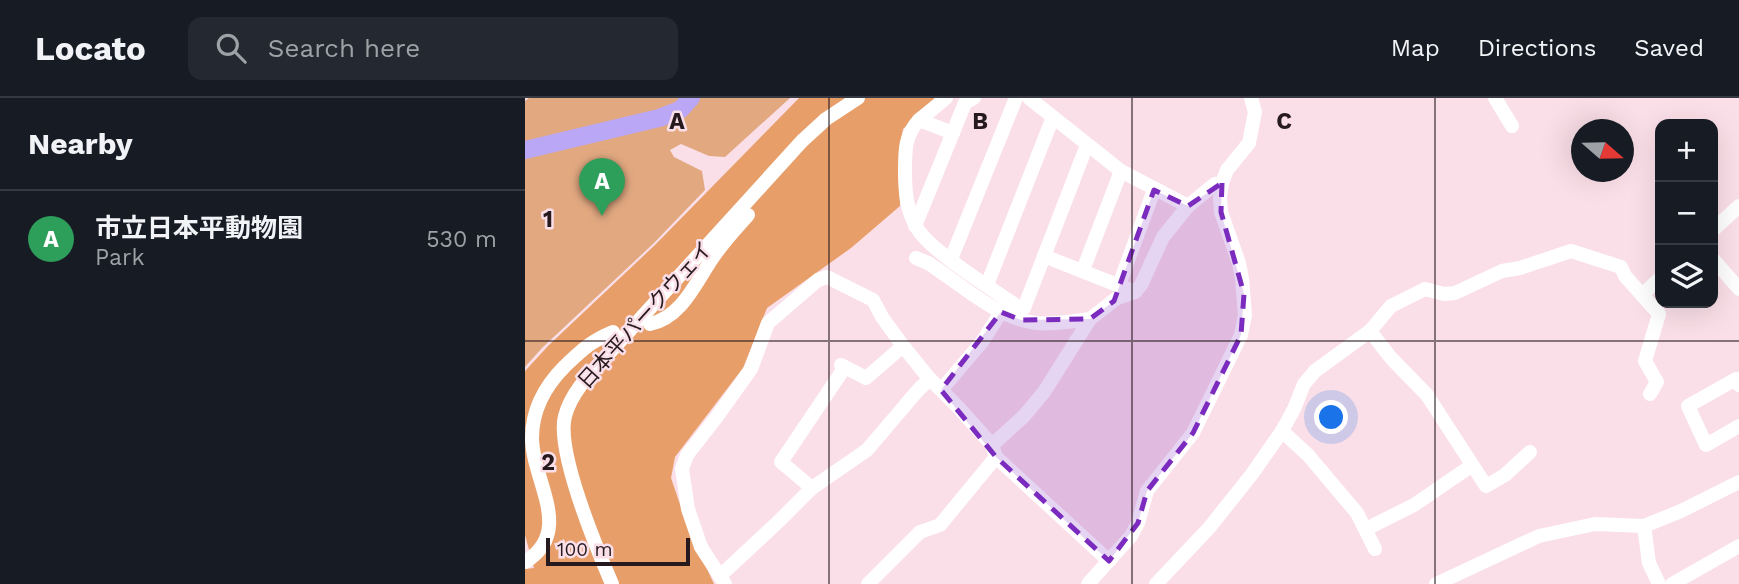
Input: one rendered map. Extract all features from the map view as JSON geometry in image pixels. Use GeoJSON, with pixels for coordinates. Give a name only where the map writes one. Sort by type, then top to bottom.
{"type":"FeatureCollection","features":[{"type":"Feature","properties":{"kind":"street","name":"日本平パークウェイ"},"geometry":{"type":"LineString","coordinates":[[613,584],[566,452],[563,429],[570,403],[611,351],[802,141],[826,119],[858,98]]}},
{"type":"Feature","properties":{"kind":"street"},"geometry":{"type":"LineString","coordinates":[[946,98],[919,120],[908,134],[905,187],[909,212],[915,226],[929,242],[1020,308],[1024,308],[1087,145]]}},
{"type":"Feature","properties":{"kind":"street"},"geometry":{"type":"LineString","coordinates":[[915,226],[965,103],[974,98]]}},
{"type":"Feature","properties":{"kind":"street"},"geometry":{"type":"LineString","coordinates":[[951,258],[1016,98]]}},
{"type":"Feature","properties":{"kind":"street"},"geometry":{"type":"LineString","coordinates":[[1030,98],[1121,171],[1188,206]]}},
{"type":"Feature","properties":{"kind":"street"},"geometry":{"type":"LineString","coordinates":[[1088,584],[1131,536],[1138,523],[1147,491],[1193,433],[1241,335],[1245,315],[1244,294],[1239,262],[1221,212],[1221,183],[1227,170],[1249,143],[1255,112],[1251,98]]}},
{"type":"Feature","properties":{"kind":"street"},"geometry":{"type":"LineString","coordinates":[[1495,98],[1512,126]]}},
{"type":"Feature","properties":{"kind":"street"},"geometry":{"type":"LineString","coordinates":[[987,285],[1053,117]]}},
{"type":"Feature","properties":{"kind":"street"},"geometry":{"type":"LineString","coordinates":[[919,120],[953,133]]}},
{"type":"Feature","properties":{"kind":"street"},"geometry":{"type":"LineString","coordinates":[[650,324],[669,316],[683,303],[718,250],[781,178],[802,141]]}},
{"type":"Feature","properties":{"kind":"street"},"geometry":{"type":"LineString","coordinates":[[1083,270],[1121,171]]}},
{"type":"Feature","properties":{"kind":"street"},"geometry":{"type":"LineString","coordinates":[[868,584],[920,532],[940,525],[994,451],[1044,392],[1090,320],[1117,298],[1135,292],[1163,237],[1188,206],[1215,184],[1221,183]]}},
{"type":"Feature","properties":{"kind":"street"},"geometry":{"type":"LineString","coordinates":[[1119,285],[1154,190]]}},
{"type":"Feature","properties":{"kind":"street"},"geometry":{"type":"LineString","coordinates":[[1718,225],[1739,206]]}},
{"type":"Feature","properties":{"kind":"street"},"geometry":{"type":"LineString","coordinates":[[1156,584],[1226,508],[1282,431],[1309,377],[1332,357],[1370,331],[1391,306],[1425,289],[1444,294],[1455,293],[1501,271],[1521,268],[1571,251],[1621,267],[1625,276],[1658,314],[1644,361],[1657,382],[1650,394]]}},
{"type":"Feature","properties":{"kind":"street"},"geometry":{"type":"LineString","coordinates":[[1044,256],[1135,292]]}},
{"type":"Feature","properties":{"kind":"street"},"geometry":{"type":"LineString","coordinates":[[916,258],[928,263],[1001,312],[1021,320],[1036,323],[1090,320]]}},
{"type":"Feature","properties":{"kind":"street"},"geometry":{"type":"LineString","coordinates":[[1718,265],[1739,289]]}},
{"type":"Feature","properties":{"kind":"street"},"geometry":{"type":"LineString","coordinates":[[1001,312],[982,342],[935,384],[919,389],[867,450],[812,488],[723,579],[701,547],[688,509],[682,469],[687,455],[751,369],[768,323],[818,280],[827,277],[873,300],[903,346],[935,384],[994,451],[1109,561]]}},
{"type":"Feature","properties":{"kind":"street"},"geometry":{"type":"LineString","coordinates":[[1642,295],[1655,283]]}},
{"type":"Feature","properties":{"kind":"street"},"geometry":{"type":"LineString","coordinates":[[1370,331],[1391,358],[1427,395],[1486,486],[1505,475],[1530,452]]}},
{"type":"Feature","properties":{"kind":"street"},"geometry":{"type":"LineString","coordinates":[[525,562],[544,546],[548,531],[549,513],[532,440],[533,418],[541,396],[557,374],[590,342],[613,332]]}},
{"type":"Feature","properties":{"kind":"street"},"geometry":{"type":"LineString","coordinates":[[812,488],[781,462],[843,366],[866,378],[903,346]]}},
{"type":"Feature","properties":{"kind":"street"},"geometry":{"type":"LineString","coordinates":[[1739,386],[1736,379],[1688,406],[1706,445],[1739,426]]}},
{"type":"Feature","properties":{"kind":"street"},"geometry":{"type":"LineString","coordinates":[[1282,431],[1308,455],[1357,513],[1375,549]]}},
{"type":"Feature","properties":{"kind":"street"},"geometry":{"type":"LineString","coordinates":[[1366,529],[1414,505],[1471,466]]}},
{"type":"Feature","properties":{"kind":"street"},"geometry":{"type":"LineString","coordinates":[[1436,584],[1539,536],[1595,524],[1644,526],[1739,482]]}},
{"type":"Feature","properties":{"kind":"street"},"geometry":{"type":"LineString","coordinates":[[1644,526],[1649,563],[1659,584]]}},
{"type":"Feature","properties":{"kind":"street"},"geometry":{"type":"LineString","coordinates":[[1672,584],[1739,546]]}},
{"type":"Feature","properties":{"kind":"highlighted area"},"geometry":{"type":"Polygon","coordinates":[[[1222,183],[1221,212],[1244,294],[1241,335],[1193,433],[1147,491],[1138,523],[1109,561],[996,457],[941,390],[1001,312],[1021,320],[1090,319],[1114,301],[1154,190],[1188,206],[1222,183]]]}},
{"type":"Feature","properties":{"kind":"shaded area"},"geometry":{"type":"Polygon","coordinates":[[[529,98],[790,98],[725,157],[709,156],[681,144],[670,150],[674,157],[702,171],[705,190],[525,367],[525,101],[529,98]]]}},
{"type":"Feature","properties":{"kind":"shaded area"},"geometry":{"type":"Polygon","coordinates":[[[799,98],[939,98],[903,129],[899,152],[900,206],[851,248],[767,308],[743,368],[675,457],[671,478],[688,528],[714,584],[525,584],[525,569],[534,568],[525,535],[525,371],[656,244],[799,98]]]}},
{"type":"Feature","properties":{"kind":"waterway"},"geometry":{"type":"LineString","coordinates":[[525,150],[659,118],[680,110],[691,98]]}},
{"type":"Feature","properties":{"kind":"place","name":"市立日本平動物園"},"geometry":{"type":"Point","coordinates":[602,216]}}]}
